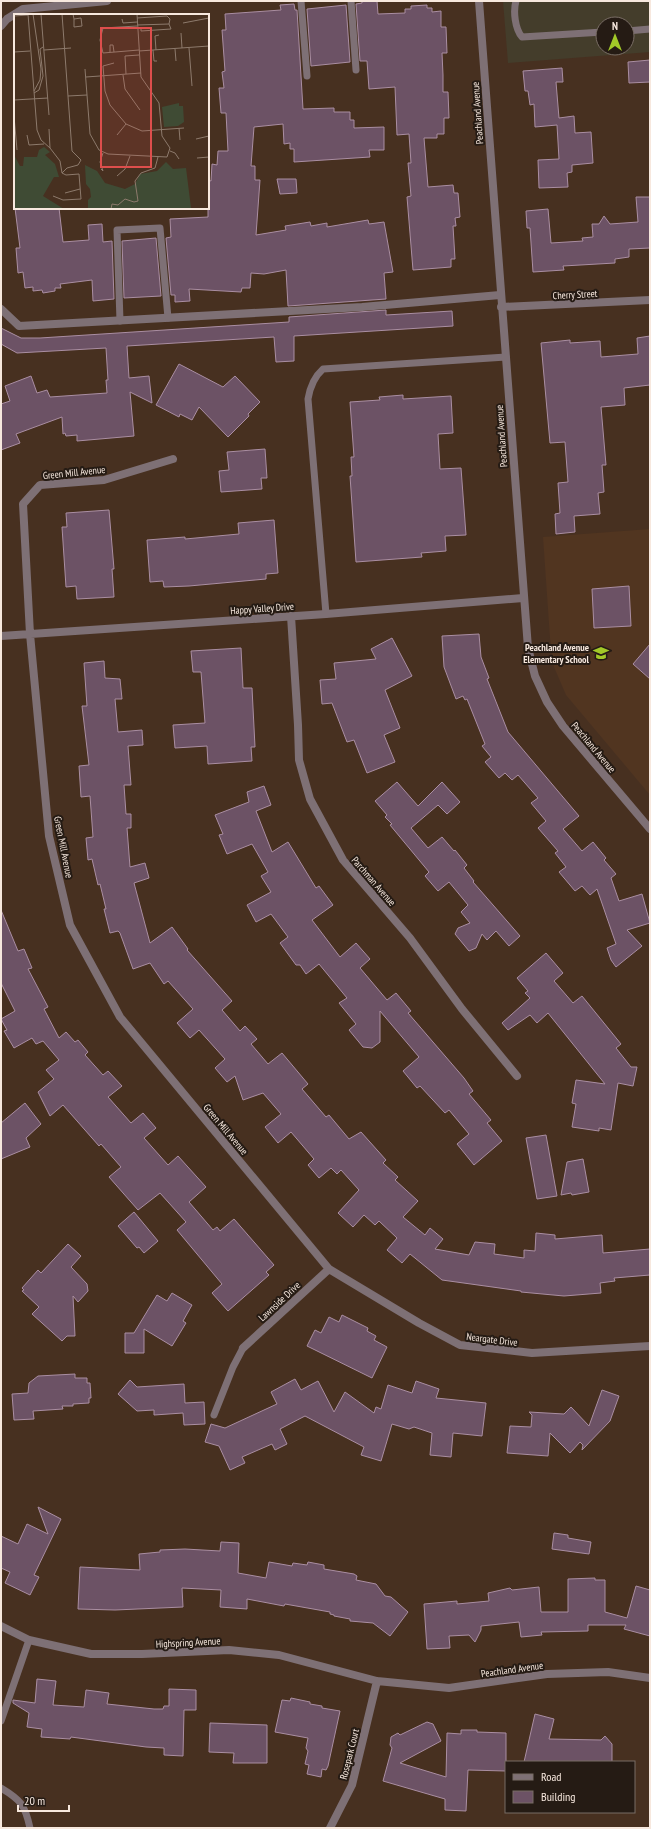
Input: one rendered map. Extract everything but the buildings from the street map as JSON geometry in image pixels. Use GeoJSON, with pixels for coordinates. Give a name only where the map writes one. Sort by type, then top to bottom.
{"type":"FeatureCollection","features":[{"type":"Feature","properties":{"kind":"street"},"geometry":{"type":"LineString","coordinates":[[15,14],[23,9],[107,1]]}},
{"type":"Feature","properties":{"kind":"street","name":"Peachland Avenue"},"geometry":{"type":"LineString","coordinates":[[479,1],[500,296],[528,648],[535,676],[546,702],[563,726],[650,829]]}},
{"type":"Feature","properties":{"kind":"street"},"geometry":{"type":"LineString","coordinates":[[1,26],[7,19],[14,15]]}},
{"type":"Feature","properties":{"kind":"street"},"geometry":{"type":"LineString","coordinates":[[1,309],[19,326],[362,307],[500,296]]}},
{"type":"Feature","properties":{"kind":"street","name":"Cherry Street"},"geometry":{"type":"LineString","coordinates":[[501,307],[650,300]]}},
{"type":"Feature","properties":{"kind":"street","name":"Green Mill Avenue"},"geometry":{"type":"LineString","coordinates":[[173,459],[104,480],[40,485],[23,504],[30,634],[49,836],[70,925],[120,1017],[329,1268]]}},
{"type":"Feature","properties":{"kind":"street","name":"Happy Valley Drive"},"geometry":{"type":"LineString","coordinates":[[1,636],[326,614],[523,598]]}},
{"type":"Feature","properties":{"kind":"street","name":"Parchman Avenue"},"geometry":{"type":"LineString","coordinates":[[291,616],[299,760],[310,799],[342,860],[410,938],[462,1009],[517,1076]]}},
{"type":"Feature","properties":{"kind":"street","name":"Neargate Drive"},"geometry":{"type":"LineString","coordinates":[[329,1268],[419,1323],[460,1345],[532,1354],[650,1346]]}},
{"type":"Feature","properties":{"kind":"street","name":"Lawnside Drive"},"geometry":{"type":"LineString","coordinates":[[243,1348],[329,1268]]}},
{"type":"Feature","properties":{"kind":"street","name":"Highspring Avenue"},"geometry":{"type":"LineString","coordinates":[[1,1626],[29,1640],[91,1654],[142,1654],[229,1650],[279,1655],[377,1680]]}},
{"type":"Feature","properties":{"kind":"street","name":"Peachland Avenue"},"geometry":{"type":"LineString","coordinates":[[377,1680],[449,1688],[547,1674],[608,1672],[650,1678]]}},
{"type":"Feature","properties":{"kind":"street","name":"Rosepark Court"},"geometry":{"type":"LineString","coordinates":[[330,1828],[352,1785],[377,1680]]}},
{"type":"Feature","properties":{"kind":"lane"},"geometry":{"type":"LineString","coordinates":[[301,1],[307,76]]}},
{"type":"Feature","properties":{"kind":"lane"},"geometry":{"type":"LineString","coordinates":[[351,1],[356,70]]}},
{"type":"Feature","properties":{"kind":"lane"},"geometry":{"type":"LineString","coordinates":[[516,1],[514,9],[519,34],[522,38],[595,33]]}},
{"type":"Feature","properties":{"kind":"lane"},"geometry":{"type":"LineString","coordinates":[[635,30],[650,29]]}},
{"type":"Feature","properties":{"kind":"lane"},"geometry":{"type":"LineString","coordinates":[[120,321],[117,230],[160,228],[168,318]]}},
{"type":"Feature","properties":{"kind":"lane"},"geometry":{"type":"LineString","coordinates":[[326,614],[308,399],[310,389],[317,375],[323,369],[506,357]]}},
{"type":"Feature","properties":{"kind":"lane"},"geometry":{"type":"LineString","coordinates":[[214,1415],[233,1367],[243,1348]]}},
{"type":"Feature","properties":{"kind":"lane"},"geometry":{"type":"LineString","coordinates":[[1,1721],[29,1640]]}},
{"type":"Feature","properties":{"kind":"lane"},"geometry":{"type":"LineString","coordinates":[[1,1788],[18,1799],[27,1815],[30,1828]]}},
{"type":"Feature","properties":{"kind":"shaded area"},"geometry":{"type":"Polygon","coordinates":[[[503,1],[650,1],[650,52],[635,53],[635,16],[595,16],[595,56],[598,56],[508,63],[503,1]]]}},
{"type":"Feature","properties":{"kind":"shaded area","name":"Peachland Avenue Elementary School"},"geometry":{"type":"Polygon","coordinates":[[[650,529],[650,795],[566,695],[554,667],[550,638],[543,537],[650,529]]]}},
{"type":"Feature","properties":{"kind":"place","name":"Peachland Avenue Elementary School"},"geometry":{"type":"Point","coordinates":[601,653]}}]}
